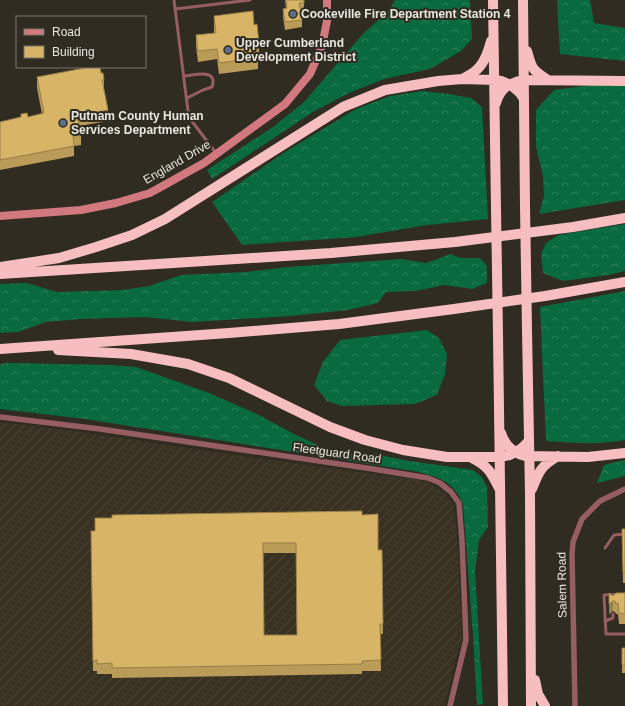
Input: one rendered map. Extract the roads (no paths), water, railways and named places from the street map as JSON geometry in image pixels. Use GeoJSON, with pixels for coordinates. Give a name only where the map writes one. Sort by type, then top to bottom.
{"type":"FeatureCollection","features":[{"type":"Feature","properties":{"kind":"highway"},"geometry":{"type":"LineString","coordinates":[[493,0],[503,706]]}},
{"type":"Feature","properties":{"kind":"highway"},"geometry":{"type":"LineString","coordinates":[[522,0],[528,330],[531,706]]}},
{"type":"Feature","properties":{"kind":"highway"},"geometry":{"type":"LineString","coordinates":[[462,79],[474,72],[482,63],[487,54],[494,31]]}},
{"type":"Feature","properties":{"kind":"highway"},"geometry":{"type":"LineString","coordinates":[[523,39],[531,65],[535,71],[548,80]]}},
{"type":"Feature","properties":{"kind":"highway"},"geometry":{"type":"LineString","coordinates":[[0,267],[60,258],[132,235],[165,219],[343,107],[385,90],[438,81],[462,79],[501,80],[518,91],[524,99]]}},
{"type":"Feature","properties":{"kind":"highway"},"geometry":{"type":"LineString","coordinates":[[495,109],[500,95],[506,86],[518,81],[625,81]]}},
{"type":"Feature","properties":{"kind":"highway"},"geometry":{"type":"LineString","coordinates":[[0,274],[331,253],[455,242],[573,227],[625,218]]}},
{"type":"Feature","properties":{"kind":"highway"},"geometry":{"type":"LineString","coordinates":[[3,348],[229,334],[338,324],[545,296],[625,282]]}},
{"type":"Feature","properties":{"kind":"highway"},"geometry":{"type":"LineString","coordinates":[[3,348],[131,354],[188,364],[229,378],[330,427],[365,440],[425,454],[472,458],[500,457],[510,455],[522,448],[529,441]]}},
{"type":"Feature","properties":{"kind":"highway"},"geometry":{"type":"LineString","coordinates":[[499,429],[505,443],[510,449],[522,455],[588,457],[625,453]]}},
{"type":"Feature","properties":{"kind":"highway"},"geometry":{"type":"LineString","coordinates":[[530,494],[537,474],[542,467],[558,456]]}},
{"type":"Feature","properties":{"kind":"highway"},"geometry":{"type":"LineString","coordinates":[[472,458],[489,470],[500,491]]}},
{"type":"Feature","properties":{"kind":"highway"},"geometry":{"type":"LineString","coordinates":[[531,654],[535,683],[538,694],[545,706]]}},
{"type":"Feature","properties":{"kind":"street","name":"England Drive"},"geometry":{"type":"LineString","coordinates":[[0,216],[81,210],[116,203],[150,193],[204,163],[285,104],[310,74],[322,46],[327,21],[327,0]]}},
{"type":"Feature","properties":{"kind":"street","name":"Fleetguard Road"},"geometry":{"type":"LineString","coordinates":[[0,417],[100,429],[373,469],[428,478],[440,483],[451,492],[459,503],[462,549],[466,640],[450,706]]}},
{"type":"Feature","properties":{"kind":"street","name":"Salem Road"},"geometry":{"type":"LineString","coordinates":[[575,706],[573,542],[582,519],[600,501],[625,489]]}},
{"type":"Feature","properties":{"kind":"lane"},"geometry":{"type":"LineString","coordinates":[[174,0],[188,111],[192,120],[217,154]]}},
{"type":"Feature","properties":{"kind":"lane"},"geometry":{"type":"LineString","coordinates":[[175,9],[250,0]]}},
{"type":"Feature","properties":{"kind":"lane"},"geometry":{"type":"LineString","coordinates":[[184,76],[210,74],[213,82],[212,87],[187,98]]}},
{"type":"Feature","properties":{"kind":"lane"},"geometry":{"type":"LineString","coordinates":[[605,548],[614,535],[625,534]]}},
{"type":"Feature","properties":{"kind":"lane"},"geometry":{"type":"LineString","coordinates":[[625,594],[604,595],[606,634],[625,634]]}},
{"type":"Feature","properties":{"kind":"lane"},"geometry":{"type":"LineString","coordinates":[[604,599],[610,600]]}},
{"type":"Feature","properties":{"kind":"lane"},"geometry":{"type":"LineString","coordinates":[[605,621],[613,618],[613,614]]}},
{"type":"Feature","properties":{"kind":"place","name":"Cookeville Fire Department Station 4"},"geometry":{"type":"Point","coordinates":[293,14]}},
{"type":"Feature","properties":{"kind":"place","name":"Upper Cumberland Development District"},"geometry":{"type":"Point","coordinates":[228,50]}},
{"type":"Feature","properties":{"kind":"place","name":"Putnam County Human Services Department"},"geometry":{"type":"Point","coordinates":[63,123]}}]}
